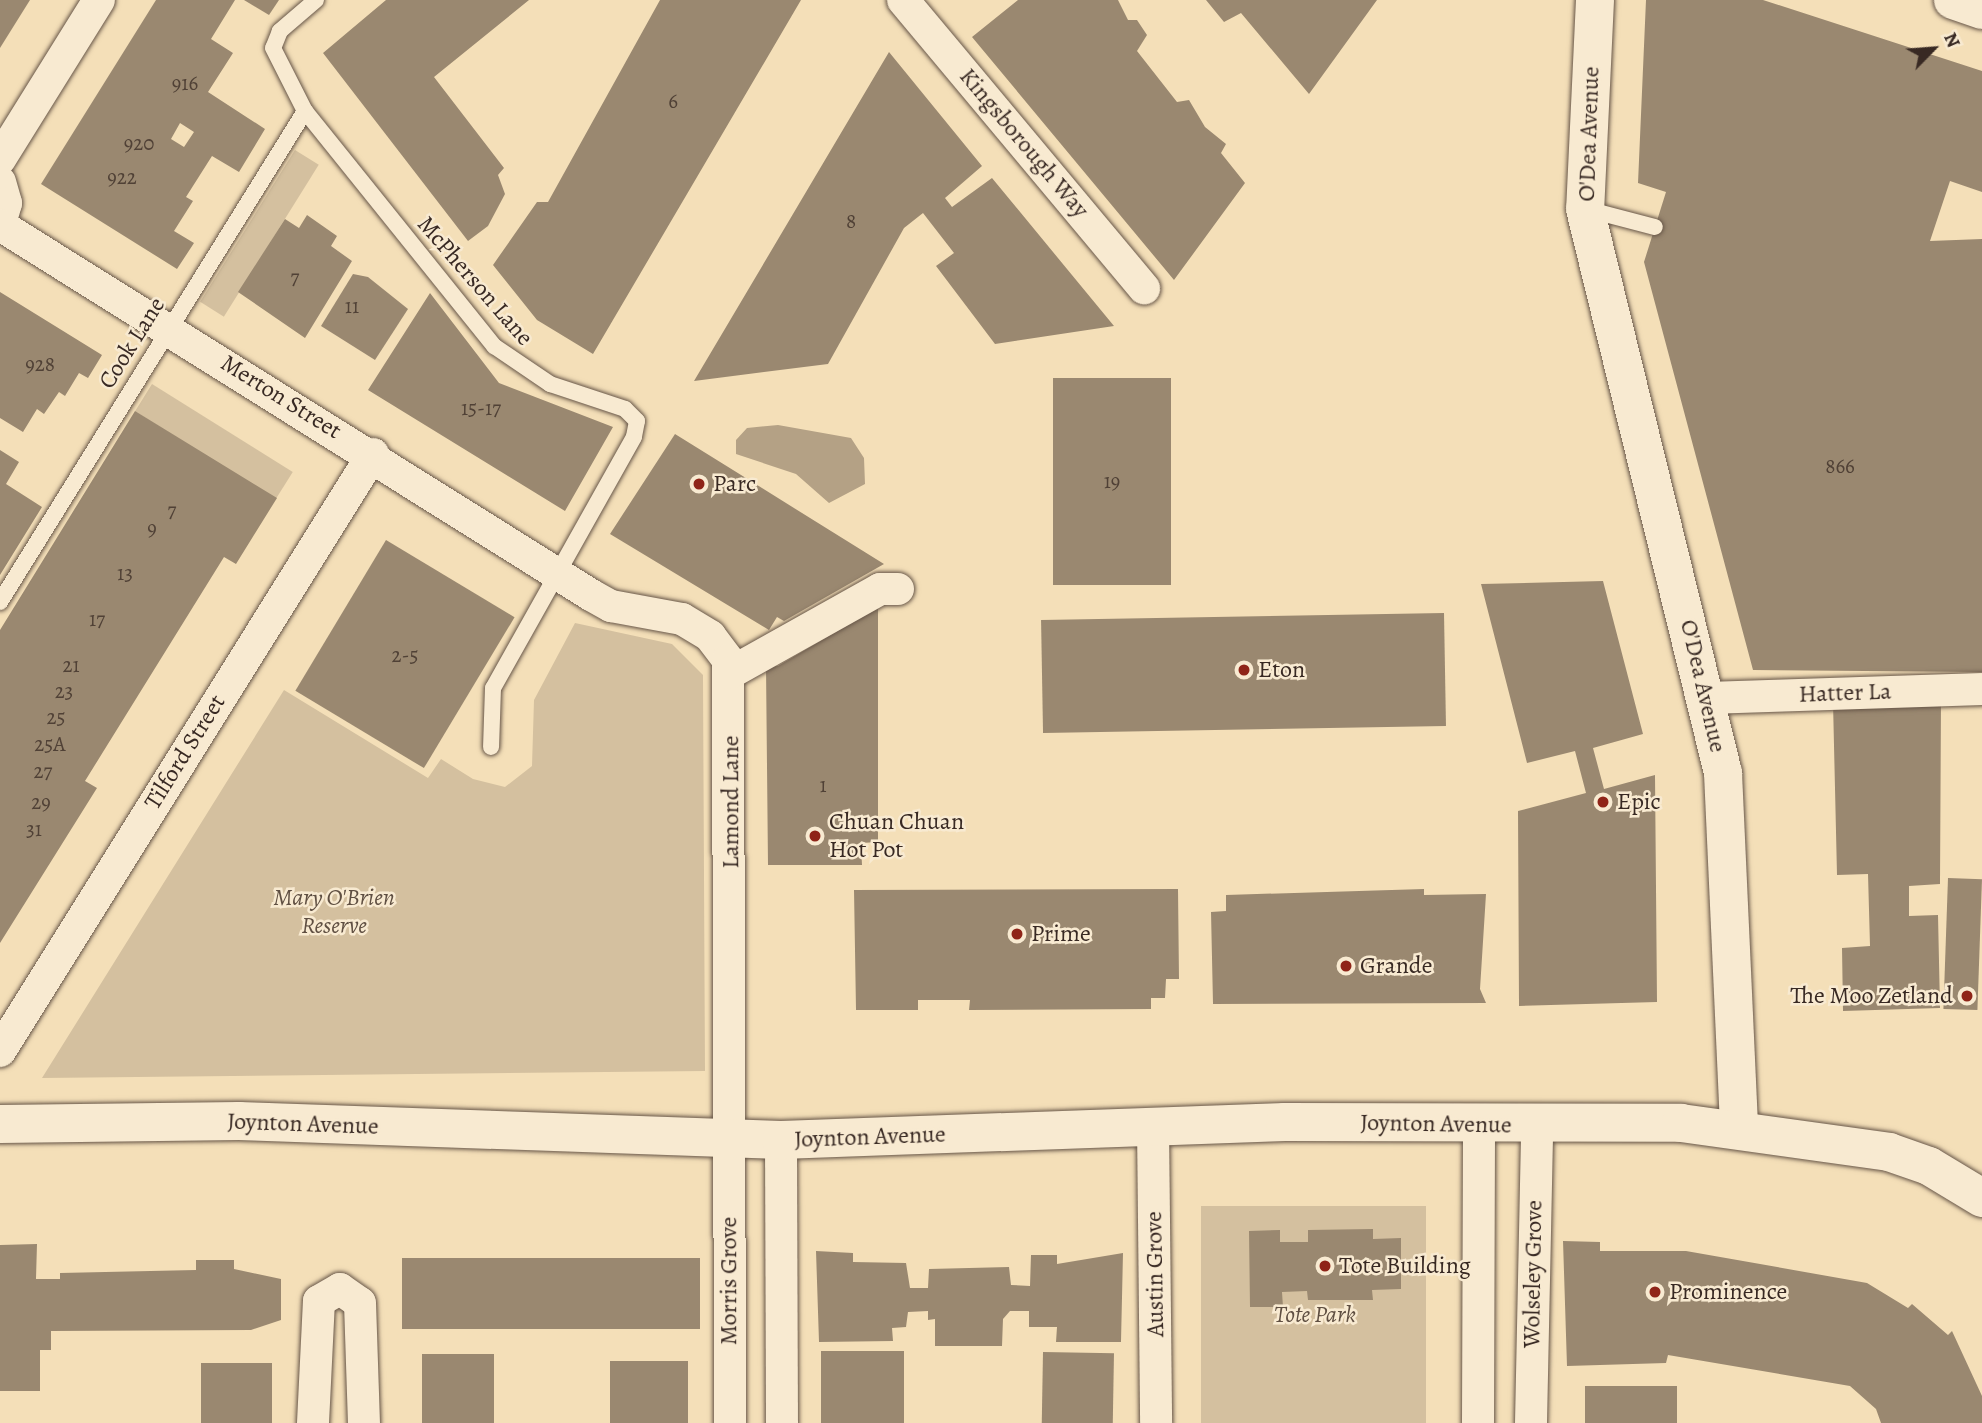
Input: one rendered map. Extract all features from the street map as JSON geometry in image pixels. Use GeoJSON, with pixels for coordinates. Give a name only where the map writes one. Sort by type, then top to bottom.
{"type":"FeatureCollection","features":[{"type":"Feature","properties":{"kind":"street"},"geometry":{"type":"LineString","coordinates":[[0,159],[99,0]]}},
{"type":"Feature","properties":{"kind":"street","name":"Kingsborough Way"},"geometry":{"type":"LineString","coordinates":[[902,0],[1144,288]]}},
{"type":"Feature","properties":{"kind":"street","name":"O'Dea Avenue"},"geometry":{"type":"LineString","coordinates":[[1595,0],[1585,209],[1708,698],[1723,774],[1739,1128]]}},
{"type":"Feature","properties":{"kind":"street"},"geometry":{"type":"LineString","coordinates":[[1953,0],[1982,10]]}},
{"type":"Feature","properties":{"kind":"street"},"geometry":{"type":"LineString","coordinates":[[0,182],[6,203],[0,224]]}},
{"type":"Feature","properties":{"kind":"street","name":"Merton Street"},"geometry":{"type":"LineString","coordinates":[[0,224],[373,454],[559,574]]}},
{"type":"Feature","properties":{"kind":"street","name":"Tilford Street"},"geometry":{"type":"LineString","coordinates":[[0,1051],[373,454]]}},
{"type":"Feature","properties":{"kind":"street","name":"Lamond Lane"},"geometry":{"type":"LineString","coordinates":[[559,574],[611,606],[682,619],[710,636],[730,673],[728,1140]]}},
{"type":"Feature","properties":{"kind":"street"},"geometry":{"type":"LineString","coordinates":[[730,673],[880,589],[898,589]]}},
{"type":"Feature","properties":{"kind":"street","name":"Hatter La"},"geometry":{"type":"LineString","coordinates":[[1708,698],[1982,689]]}},
{"type":"Feature","properties":{"kind":"street","name":"Joynton Avenue"},"geometry":{"type":"LineString","coordinates":[[0,1124],[239,1121],[728,1140],[1153,1125],[1739,1128]]}},
{"type":"Feature","properties":{"kind":"street","name":"Austin Grove"},"geometry":{"type":"LineString","coordinates":[[1153,1125],[1156,1423]]}},
{"type":"Feature","properties":{"kind":"street","name":"Wolseley Grove"},"geometry":{"type":"LineString","coordinates":[[1531,1423],[1537,1125]]}},
{"type":"Feature","properties":{"kind":"street"},"geometry":{"type":"LineString","coordinates":[[1478,1423],[1479,1126]]}},
{"type":"Feature","properties":{"kind":"street"},"geometry":{"type":"LineString","coordinates":[[1739,1128],[1889,1152],[1939,1171],[1982,1198]]}},
{"type":"Feature","properties":{"kind":"street","name":"Morris Grove"},"geometry":{"type":"LineString","coordinates":[[728,1140],[730,1423]]}},
{"type":"Feature","properties":{"kind":"street"},"geometry":{"type":"LineString","coordinates":[[781,1140],[782,1423]]}},
{"type":"Feature","properties":{"kind":"street"},"geometry":{"type":"LineString","coordinates":[[313,1423],[316,1311],[319,1301],[340,1289],[359,1303],[363,1423]]}},
{"type":"Feature","properties":{"kind":"lane","name":"McPherson Lane"},"geometry":{"type":"LineString","coordinates":[[316,0],[280,31],[273,48],[305,111],[494,346],[550,384],[625,409],[637,421],[559,574],[493,688],[491,747]]}},
{"type":"Feature","properties":{"kind":"lane","name":"Cook Lane"},"geometry":{"type":"LineString","coordinates":[[0,601],[305,111]]}},
{"type":"Feature","properties":{"kind":"lane"},"geometry":{"type":"LineString","coordinates":[[1585,209],[1655,227]]}},
{"type":"Feature","properties":{"kind":"green space"},"geometry":{"type":"Polygon","coordinates":[[[295,150],[319,165],[224,317],[200,302],[295,150]]]}},
{"type":"Feature","properties":{"kind":"green space"},"geometry":{"type":"Polygon","coordinates":[[[152,384],[293,472],[276,499],[135,411],[152,384]]]}},
{"type":"Feature","properties":{"kind":"green space","name":"Mary O'Brien Reserve"},"geometry":{"type":"Polygon","coordinates":[[[575,623],[672,644],[703,675],[705,1071],[42,1078],[284,690],[428,778],[441,759],[473,779],[505,787],[532,766],[534,700],[575,623]]]}},
{"type":"Feature","properties":{"kind":"green space","name":"Tote Park"},"geometry":{"type":"Polygon","coordinates":[[[1201,1206],[1426,1206],[1426,1423],[1201,1423],[1201,1206]]]}},
{"type":"Feature","properties":{"kind":"shaded area"},"geometry":{"type":"Polygon","coordinates":[[[778,425],[851,438],[864,458],[865,484],[829,503],[796,474],[736,454],[736,440],[747,428],[778,425]]]}},
{"type":"Feature","properties":{"kind":"building"},"geometry":{"type":"Polygon","coordinates":[[[0,0],[30,0],[0,48],[0,0]]]}},
{"type":"Feature","properties":{"kind":"building"},"geometry":{"type":"Polygon","coordinates":[[[156,0],[235,0],[211,39],[233,53],[208,92],[265,129],[239,172],[212,156],[186,197],[193,201],[174,231],[194,243],[177,269],[41,184],[156,0]],[[180,123],[171,139],[184,147],[194,132],[180,123]]]}},
{"type":"Feature","properties":{"kind":"building"},"geometry":{"type":"Polygon","coordinates":[[[244,0],[279,0],[269,15],[244,0]]]}},
{"type":"Feature","properties":{"kind":"building"},"geometry":{"type":"Polygon","coordinates":[[[386,0],[529,0],[434,77],[504,168],[498,175],[505,194],[488,226],[468,241],[323,53],[386,0]]]}},
{"type":"Feature","properties":{"kind":"building"},"geometry":{"type":"Polygon","coordinates":[[[660,0],[801,0],[593,354],[537,320],[493,265],[537,202],[548,202],[660,0]]]}},
{"type":"Feature","properties":{"kind":"building"},"geometry":{"type":"Polygon","coordinates":[[[1018,0],[1118,0],[1128,20],[1137,20],[1147,35],[1137,51],[1177,102],[1189,100],[1205,127],[1226,144],[1221,153],[1245,183],[1174,280],[972,37],[1018,0]]]}},
{"type":"Feature","properties":{"kind":"building"},"geometry":{"type":"Polygon","coordinates":[[[1206,0],[1377,0],[1309,94],[1241,13],[1224,22],[1206,0]]]}},
{"type":"Feature","properties":{"kind":"building"},"geometry":{"type":"Polygon","coordinates":[[[1646,0],[1763,0],[1982,71],[1982,192],[1950,181],[1930,241],[1982,239],[1982,672],[1753,670],[1644,262],[1666,192],[1638,183],[1646,0]]]}},
{"type":"Feature","properties":{"kind":"building"},"geometry":{"type":"Polygon","coordinates":[[[889,52],[982,166],[945,198],[952,207],[992,178],[1114,326],[995,344],[936,266],[954,253],[923,213],[904,228],[828,364],[694,381],[889,52]]]}},
{"type":"Feature","properties":{"kind":"building"},"geometry":{"type":"Polygon","coordinates":[[[307,215],[337,236],[331,246],[352,261],[305,338],[238,292],[285,219],[299,228],[307,215]]]}},
{"type":"Feature","properties":{"kind":"building"},"geometry":{"type":"Polygon","coordinates":[[[353,274],[368,277],[408,309],[375,360],[321,326],[353,274]]]}},
{"type":"Feature","properties":{"kind":"building"},"geometry":{"type":"Polygon","coordinates":[[[0,292],[102,355],[88,378],[79,373],[65,396],[59,392],[44,414],[37,409],[23,432],[0,418],[0,292]]]}},
{"type":"Feature","properties":{"kind":"building"},"geometry":{"type":"Polygon","coordinates":[[[430,293],[499,383],[613,427],[565,511],[368,390],[430,293]]]}},
{"type":"Feature","properties":{"kind":"building"},"geometry":{"type":"Polygon","coordinates":[[[1053,378],[1171,378],[1171,585],[1053,585],[1053,378]]]}},
{"type":"Feature","properties":{"kind":"building"},"geometry":{"type":"Polygon","coordinates":[[[135,411],[277,498],[236,564],[224,557],[85,781],[97,788],[0,943],[0,630],[135,411]]]}},
{"type":"Feature","properties":{"kind":"building","name":"Parc"},"geometry":{"type":"Polygon","coordinates":[[[675,434],[884,564],[784,621],[777,617],[769,630],[610,534],[675,434]]]}},
{"type":"Feature","properties":{"kind":"building"},"geometry":{"type":"Polygon","coordinates":[[[0,450],[19,462],[6,484],[42,507],[0,575],[0,450]]]}},
{"type":"Feature","properties":{"kind":"building"},"geometry":{"type":"Polygon","coordinates":[[[386,540],[515,617],[424,768],[295,691],[386,540]]]}},
{"type":"Feature","properties":{"kind":"building","name":"Epic"},"geometry":{"type":"Polygon","coordinates":[[[1603,581],[1643,734],[1593,748],[1604,789],[1655,775],[1657,1002],[1519,1006],[1518,811],[1586,793],[1575,751],[1527,763],[1481,584],[1603,581]]]}},
{"type":"Feature","properties":{"kind":"building"},"geometry":{"type":"Polygon","coordinates":[[[878,607],[878,842],[861,843],[862,865],[768,865],[766,667],[778,666],[878,607]]]}},
{"type":"Feature","properties":{"kind":"building","name":"Eton"},"geometry":{"type":"Polygon","coordinates":[[[1444,613],[1446,726],[1043,733],[1041,620],[1444,613]]]}},
{"type":"Feature","properties":{"kind":"building"},"geometry":{"type":"Polygon","coordinates":[[[1941,701],[1940,884],[1909,886],[1909,916],[1938,915],[1940,1008],[1843,1011],[1842,948],[1870,946],[1868,874],[1837,875],[1833,702],[1941,701]]]}},
{"type":"Feature","properties":{"kind":"building"},"geometry":{"type":"Polygon","coordinates":[[[1948,878],[1982,879],[1977,1010],[1943,1009],[1948,878]]]}},
{"type":"Feature","properties":{"kind":"building","name":"Prime"},"geometry":{"type":"Polygon","coordinates":[[[1178,889],[1179,979],[1166,979],[1165,998],[1151,998],[1151,1009],[969,1010],[970,1000],[918,1000],[918,1010],[856,1010],[854,890],[1178,889]]]}},
{"type":"Feature","properties":{"kind":"building","name":"Grande"},"geometry":{"type":"Polygon","coordinates":[[[1424,889],[1424,895],[1486,894],[1480,989],[1486,1003],[1213,1004],[1211,912],[1226,911],[1226,895],[1424,889]]]}},
{"type":"Feature","properties":{"kind":"building","name":"Tote Building"},"geometry":{"type":"Polygon","coordinates":[[[1373,1229],[1373,1239],[1401,1238],[1401,1289],[1372,1290],[1373,1300],[1308,1300],[1307,1291],[1282,1292],[1283,1307],[1250,1307],[1249,1231],[1280,1230],[1280,1242],[1308,1242],[1308,1230],[1373,1229]]]}},
{"type":"Feature","properties":{"kind":"building"},"geometry":{"type":"Polygon","coordinates":[[[1563,1241],[1600,1242],[1600,1251],[1686,1251],[1867,1283],[1908,1308],[1912,1304],[1948,1335],[1952,1331],[1982,1396],[1982,1423],[1881,1423],[1876,1409],[1850,1386],[1668,1355],[1666,1363],[1567,1366],[1563,1241]]]}},
{"type":"Feature","properties":{"kind":"building"},"geometry":{"type":"Polygon","coordinates":[[[37,1244],[36,1279],[60,1279],[60,1273],[196,1270],[196,1260],[234,1260],[234,1269],[281,1279],[281,1320],[251,1330],[51,1331],[51,1350],[40,1350],[40,1391],[0,1391],[0,1245],[37,1244]]]}},
{"type":"Feature","properties":{"kind":"building"},"geometry":{"type":"Polygon","coordinates":[[[816,1251],[853,1253],[853,1262],[906,1263],[910,1288],[928,1288],[929,1269],[1009,1267],[1011,1285],[1030,1286],[1031,1255],[1057,1255],[1057,1264],[1123,1253],[1121,1342],[1056,1342],[1057,1327],[1029,1327],[1029,1311],[1010,1311],[1003,1319],[1002,1346],[935,1346],[935,1319],[928,1320],[928,1311],[908,1312],[906,1327],[892,1328],[893,1341],[819,1342],[816,1251]]]}},
{"type":"Feature","properties":{"kind":"building"},"geometry":{"type":"Polygon","coordinates":[[[402,1258],[700,1258],[700,1329],[402,1329],[402,1258]]]}},
{"type":"Feature","properties":{"kind":"building"},"geometry":{"type":"Polygon","coordinates":[[[821,1351],[904,1351],[904,1423],[821,1423],[821,1351]]]}},
{"type":"Feature","properties":{"kind":"building"},"geometry":{"type":"Polygon","coordinates":[[[1043,1352],[1114,1353],[1113,1423],[1042,1423],[1043,1352]]]}},
{"type":"Feature","properties":{"kind":"building"},"geometry":{"type":"Polygon","coordinates":[[[422,1354],[494,1354],[494,1423],[422,1423],[422,1354]]]}},
{"type":"Feature","properties":{"kind":"building"},"geometry":{"type":"Polygon","coordinates":[[[610,1361],[688,1361],[688,1423],[610,1423],[610,1361]]]}},
{"type":"Feature","properties":{"kind":"building"},"geometry":{"type":"Polygon","coordinates":[[[201,1363],[272,1363],[272,1423],[201,1423],[201,1363]]]}},
{"type":"Feature","properties":{"kind":"building"},"geometry":{"type":"Polygon","coordinates":[[[1585,1386],[1677,1386],[1677,1423],[1585,1423],[1585,1386]]]}},
{"type":"Feature","properties":{"kind":"place","name":"Parc"},"geometry":{"type":"Point","coordinates":[699,484]}},
{"type":"Feature","properties":{"kind":"place","name":"Eton"},"geometry":{"type":"Point","coordinates":[1244,670]}},
{"type":"Feature","properties":{"kind":"place","name":"Epic"},"geometry":{"type":"Point","coordinates":[1603,802]}},
{"type":"Feature","properties":{"kind":"place","name":"Chuan Chuan Hot Pot"},"geometry":{"type":"Point","coordinates":[815,836]}},
{"type":"Feature","properties":{"kind":"place","name":"Prime"},"geometry":{"type":"Point","coordinates":[1017,934]}},
{"type":"Feature","properties":{"kind":"place","name":"Grande"},"geometry":{"type":"Point","coordinates":[1346,966]}},
{"type":"Feature","properties":{"kind":"place","name":"The Moo Zetland"},"geometry":{"type":"Point","coordinates":[1967,996]}},
{"type":"Feature","properties":{"kind":"place","name":"Tote Building"},"geometry":{"type":"Point","coordinates":[1325,1266]}},
{"type":"Feature","properties":{"kind":"place","name":"Prominence"},"geometry":{"type":"Point","coordinates":[1655,1292]}}]}
